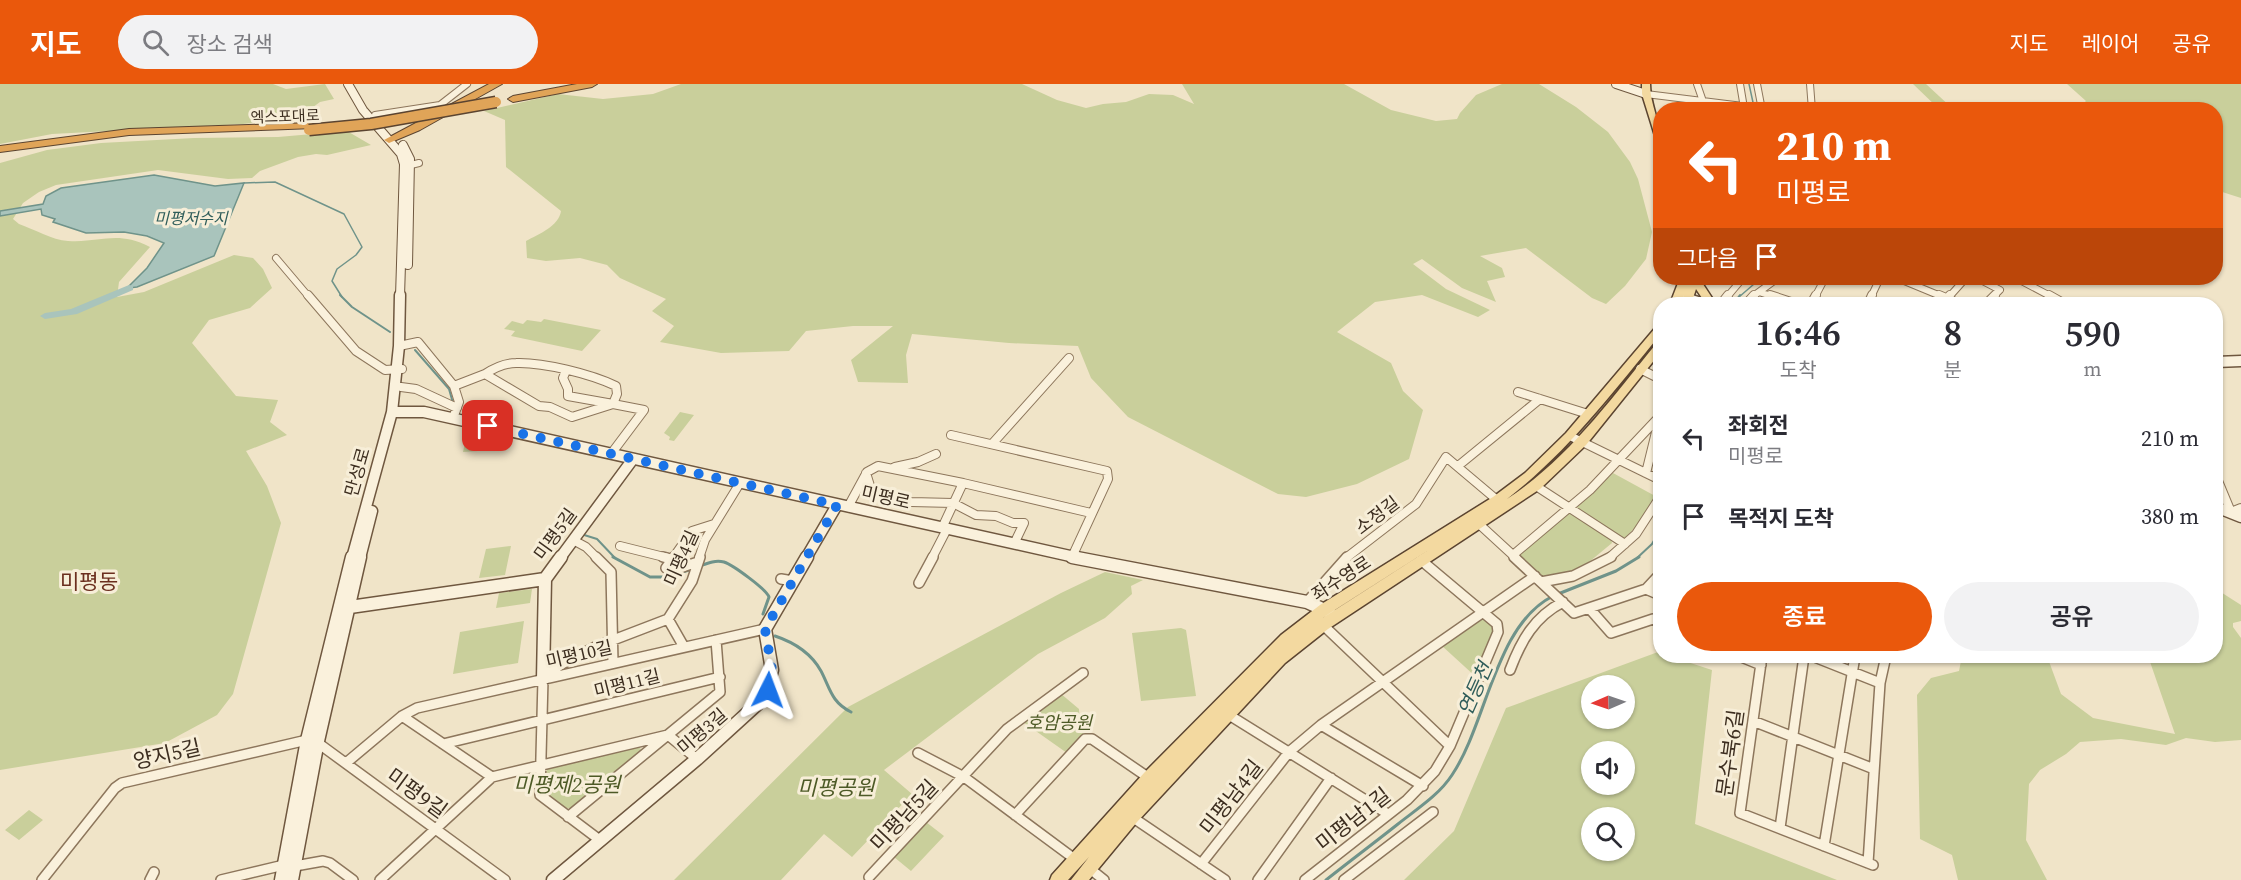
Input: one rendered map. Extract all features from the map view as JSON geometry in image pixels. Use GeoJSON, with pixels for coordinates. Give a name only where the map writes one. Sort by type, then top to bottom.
{"type":"FeatureCollection","features":[{"type":"Feature","properties":{"kind":"highway"},"geometry":{"type":"LineString","coordinates":[[393,139],[425,126],[465,99],[497,84]]}},
{"type":"Feature","properties":{"kind":"highway"},"geometry":{"type":"LineString","coordinates":[[512,96],[546,84]]}},
{"type":"Feature","properties":{"kind":"highway","name":"엑스포대로"},"geometry":{"type":"LineString","coordinates":[[512,96],[557,84]]}},
{"type":"Feature","properties":{"kind":"highway","name":"엑스포대로"},"geometry":{"type":"LineString","coordinates":[[0,152],[130,135],[371,124],[569,84]]}},
{"type":"Feature","properties":{"kind":"highway"},"geometry":{"type":"LineString","coordinates":[[512,96],[592,84]]}},
{"type":"Feature","properties":{"kind":"highway","name":"엑스포대로"},"geometry":{"type":"LineString","coordinates":[[0,152],[129,132],[311,128]]}},
{"type":"Feature","properties":{"kind":"main road"},"geometry":{"type":"LineString","coordinates":[[1646,84],[1653,102]]}},
{"type":"Feature","properties":{"kind":"main road"},"geometry":{"type":"LineString","coordinates":[[1651,95],[1654,84]]}},
{"type":"Feature","properties":{"kind":"main road"},"geometry":{"type":"LineString","coordinates":[[1694,285],[1705,297]]}},
{"type":"Feature","properties":{"kind":"main road","name":"좌수영로"},"geometry":{"type":"LineString","coordinates":[[1576,439],[1588,414],[1638,359],[1653,339]]}},
{"type":"Feature","properties":{"kind":"main road","name":"좌수영로"},"geometry":{"type":"LineString","coordinates":[[1328,617],[1422,561],[1536,486],[1556,459],[1653,354]]}},
{"type":"Feature","properties":{"kind":"main road","name":"좌수영로"},"geometry":{"type":"LineString","coordinates":[[1058,880],[1149,778],[1291,643],[1556,459]]}},
{"type":"Feature","properties":{"kind":"main road","name":"좌수영로"},"geometry":{"type":"LineString","coordinates":[[1079,880],[1132,818],[1229,715],[1291,643]]}},
{"type":"Feature","properties":{"kind":"street","name":"만성로"},"geometry":{"type":"LineString","coordinates":[[348,84],[363,110],[408,152],[415,164],[396,412]]}},
{"type":"Feature","properties":{"kind":"street","name":"만성로"},"geometry":{"type":"LineString","coordinates":[[355,84],[393,139],[404,164],[402,346]]}},
{"type":"Feature","properties":{"kind":"street"},"geometry":{"type":"LineString","coordinates":[[375,115],[440,105],[467,84]]}},
{"type":"Feature","properties":{"kind":"street"},"geometry":{"type":"LineString","coordinates":[[1616,84],[1651,95],[1710,102]]}},
{"type":"Feature","properties":{"kind":"street"},"geometry":{"type":"LineString","coordinates":[[1697,84],[1704,101]]}},
{"type":"Feature","properties":{"kind":"street"},"geometry":{"type":"LineString","coordinates":[[1740,84],[1743,102]]}},
{"type":"Feature","properties":{"kind":"street"},"geometry":{"type":"LineString","coordinates":[[1757,84],[1761,102]]}},
{"type":"Feature","properties":{"kind":"street"},"geometry":{"type":"LineString","coordinates":[[1810,84],[1811,102]]}},
{"type":"Feature","properties":{"kind":"street"},"geometry":{"type":"LineString","coordinates":[[276,258],[356,351],[385,370],[399,370]]}},
{"type":"Feature","properties":{"kind":"street"},"geometry":{"type":"LineString","coordinates":[[1727,297],[1737,285]]}},
{"type":"Feature","properties":{"kind":"street"},"geometry":{"type":"LineString","coordinates":[[1754,297],[1769,285]]}},
{"type":"Feature","properties":{"kind":"street"},"geometry":{"type":"LineString","coordinates":[[1914,285],[1942,297]]}},
{"type":"Feature","properties":{"kind":"street"},"geometry":{"type":"LineString","coordinates":[[1949,297],[1960,285]]}},
{"type":"Feature","properties":{"kind":"street"},"geometry":{"type":"LineString","coordinates":[[1990,285],[2000,290],[1993,297]]}},
{"type":"Feature","properties":{"kind":"street"},"geometry":{"type":"LineString","coordinates":[[2035,285],[2054,297]]}},
{"type":"Feature","properties":{"kind":"street"},"geometry":{"type":"LineString","coordinates":[[1760,292],[1775,297]]}},
{"type":"Feature","properties":{"kind":"street"},"geometry":{"type":"LineString","coordinates":[[401,387],[414,386],[455,413],[458,397],[454,386],[418,342],[402,346]]}},
{"type":"Feature","properties":{"kind":"street"},"geometry":{"type":"LineString","coordinates":[[992,444],[1069,358]]}},
{"type":"Feature","properties":{"kind":"street"},"geometry":{"type":"LineString","coordinates":[[2223,362],[2241,361]]}},
{"type":"Feature","properties":{"kind":"street"},"geometry":{"type":"LineString","coordinates":[[454,386],[485,374],[498,366],[516,363],[614,384],[617,394],[613,404],[581,415],[568,416],[550,407],[539,406],[485,374]]}},
{"type":"Feature","properties":{"kind":"street"},"geometry":{"type":"LineString","coordinates":[[1640,369],[1653,376]]}},
{"type":"Feature","properties":{"kind":"street","name":"만성로"},"geometry":{"type":"LineString","coordinates":[[281,880],[290,870],[312,741],[342,608],[396,412],[401,387],[399,370]]}},
{"type":"Feature","properties":{"kind":"street"},"geometry":{"type":"LineString","coordinates":[[565,373],[563,378],[568,388],[568,396],[644,410],[611,454]]}},
{"type":"Feature","properties":{"kind":"street"},"geometry":{"type":"LineString","coordinates":[[1518,392],[1588,414]]}},
{"type":"Feature","properties":{"kind":"street","name":"소정길"},"geometry":{"type":"LineString","coordinates":[[1306,602],[1347,557],[1419,502],[1446,457],[1458,466],[1540,399]]}},
{"type":"Feature","properties":{"kind":"street","name":"미평로"},"geometry":{"type":"LineString","coordinates":[[396,412],[455,413],[611,454],[944,529],[1072,557],[1306,602],[1328,617]]}},
{"type":"Feature","properties":{"kind":"street"},"geometry":{"type":"LineString","coordinates":[[1513,555],[1572,509],[1621,461],[1653,424]]}},
{"type":"Feature","properties":{"kind":"street"},"geometry":{"type":"LineString","coordinates":[[951,435],[1107,471],[1108,479],[1072,557]]}},
{"type":"Feature","properties":{"kind":"street"},"geometry":{"type":"LineString","coordinates":[[1576,439],[1653,477]]}},
{"type":"Feature","properties":{"kind":"street"},"geometry":{"type":"LineString","coordinates":[[1646,474],[1653,445]]}},
{"type":"Feature","properties":{"kind":"street"},"geometry":{"type":"LineString","coordinates":[[891,467],[930,455]]}},
{"type":"Feature","properties":{"kind":"street","name":"미평5길"},"geometry":{"type":"LineString","coordinates":[[543,679],[544,579],[633,459]]}},
{"type":"Feature","properties":{"kind":"street"},"geometry":{"type":"LineString","coordinates":[[765,629],[787,580],[866,473],[878,466],[891,467],[1092,513]]}},
{"type":"Feature","properties":{"kind":"street"},"geometry":{"type":"LineString","coordinates":[[1458,466],[1497,500]]}},
{"type":"Feature","properties":{"kind":"street"},"geometry":{"type":"LineString","coordinates":[[866,473],[872,490],[884,497],[906,501],[953,503],[974,514],[998,516],[1011,523],[1024,523],[1014,544]]}},
{"type":"Feature","properties":{"kind":"street","name":"미평4길"},"geometry":{"type":"LineString","coordinates":[[668,619],[692,581],[702,545],[740,483]]}},
{"type":"Feature","properties":{"kind":"street"},"geometry":{"type":"LineString","coordinates":[[919,583],[963,483]]}},
{"type":"Feature","properties":{"kind":"street"},"geometry":{"type":"LineString","coordinates":[[1536,486],[1625,544]]}},
{"type":"Feature","properties":{"kind":"street"},"geometry":{"type":"LineString","coordinates":[[2223,487],[2238,512]]}},
{"type":"Feature","properties":{"kind":"street"},"geometry":{"type":"LineString","coordinates":[[1381,681],[1482,612],[1541,582],[1578,575],[1596,565],[1625,544],[1642,526],[1653,508]]}},
{"type":"Feature","properties":{"kind":"street"},"geometry":{"type":"LineString","coordinates":[[2223,508],[2238,512]]}},
{"type":"Feature","properties":{"kind":"street"},"geometry":{"type":"LineString","coordinates":[[697,565],[669,570],[666,568],[692,531],[714,524]]}},
{"type":"Feature","properties":{"kind":"street"},"geometry":{"type":"LineString","coordinates":[[1479,524],[1574,613],[1646,589],[1653,582]]}},
{"type":"Feature","properties":{"kind":"street"},"geometry":{"type":"LineString","coordinates":[[573,540],[585,545],[611,572],[613,663]]}},
{"type":"Feature","properties":{"kind":"street"},"geometry":{"type":"LineString","coordinates":[[620,546],[671,560]]}},
{"type":"Feature","properties":{"kind":"street","name":"미평남1길"},"geometry":{"type":"LineString","coordinates":[[1305,880],[1423,786],[1435,771],[1450,746],[1499,630],[1497,624],[1422,561]]}},
{"type":"Feature","properties":{"kind":"street"},"geometry":{"type":"LineString","coordinates":[[342,608],[544,579]]}},
{"type":"Feature","properties":{"kind":"street"},"geometry":{"type":"LineString","coordinates":[[1646,589],[1653,592]]}},
{"type":"Feature","properties":{"kind":"street"},"geometry":{"type":"LineString","coordinates":[[1510,670],[1529,629],[1546,611],[1562,601]]}},
{"type":"Feature","properties":{"kind":"street"},"geometry":{"type":"LineString","coordinates":[[1588,608],[1611,633],[1653,619]]}},
{"type":"Feature","properties":{"kind":"street"},"geometry":{"type":"LineString","coordinates":[[1328,617],[1381,681],[1450,746]]}},
{"type":"Feature","properties":{"kind":"street"},"geometry":{"type":"LineString","coordinates":[[601,841],[540,795],[543,679],[560,665],[613,638],[668,619],[684,647]]}},
{"type":"Feature","properties":{"kind":"street","name":"미평10길"},"geometry":{"type":"LineString","coordinates":[[346,763],[413,709],[765,629]]}},
{"type":"Feature","properties":{"kind":"street","name":"미평3길"},"geometry":{"type":"LineString","coordinates":[[553,880],[757,706],[768,690],[772,670],[765,629]]}},
{"type":"Feature","properties":{"kind":"street"},"geometry":{"type":"LineString","coordinates":[[568,817],[720,692],[716,640]]}},
{"type":"Feature","properties":{"kind":"street","name":"문수북6길"},"geometry":{"type":"LineString","coordinates":[[1761,663],[1740,813],[1870,864],[1874,769]]}},
{"type":"Feature","properties":{"kind":"street"},"geometry":{"type":"LineString","coordinates":[[1780,828],[1803,663]]}},
{"type":"Feature","properties":{"kind":"street"},"geometry":{"type":"LineString","coordinates":[[1830,663],[1880,683]]}},
{"type":"Feature","properties":{"kind":"street"},"geometry":{"type":"LineString","coordinates":[[1824,846],[1853,663]]}},
{"type":"Feature","properties":{"kind":"street"},"geometry":{"type":"LineString","coordinates":[[1753,721],[1874,769],[1880,683],[1884,663]]}},
{"type":"Feature","properties":{"kind":"street","name":"미평남5길"},"geometry":{"type":"LineString","coordinates":[[869,877],[1007,729],[1083,673]]}},
{"type":"Feature","properties":{"kind":"street","name":"미평11길"},"geometry":{"type":"LineString","coordinates":[[541,721],[720,678]]}},
{"type":"Feature","properties":{"kind":"street","name":"미평남4길"},"geometry":{"type":"LineString","coordinates":[[1202,864],[1289,752],[1321,724],[1381,681]]}},
{"type":"Feature","properties":{"kind":"street"},"geometry":{"type":"LineString","coordinates":[[1229,715],[1388,814]]}},
{"type":"Feature","properties":{"kind":"street"},"geometry":{"type":"LineString","coordinates":[[402,716],[492,777]]}},
{"type":"Feature","properties":{"kind":"street"},"geometry":{"type":"LineString","coordinates":[[443,744],[541,721]]}},
{"type":"Feature","properties":{"kind":"street","name":"미평남1길"},"geometry":{"type":"LineString","coordinates":[[1321,724],[1423,786]]}},
{"type":"Feature","properties":{"kind":"street"},"geometry":{"type":"LineString","coordinates":[[668,735],[697,759]]}},
{"type":"Feature","properties":{"kind":"street"},"geometry":{"type":"LineString","coordinates":[[380,880],[492,777],[668,735]]}},
{"type":"Feature","properties":{"kind":"street"},"geometry":{"type":"LineString","coordinates":[[1015,815],[1081,741],[1092,739],[1149,778]]}},
{"type":"Feature","properties":{"kind":"street","name":"미평9길"},"geometry":{"type":"LineString","coordinates":[[312,741],[346,763],[505,880]]}},
{"type":"Feature","properties":{"kind":"street","name":"양지5길"},"geometry":{"type":"LineString","coordinates":[[42,880],[122,783],[312,741]]}},
{"type":"Feature","properties":{"kind":"street"},"geometry":{"type":"LineString","coordinates":[[918,753],[964,777]]}},
{"type":"Feature","properties":{"kind":"street","name":"미평남5길"},"geometry":{"type":"LineString","coordinates":[[964,777],[1076,860]]}},
{"type":"Feature","properties":{"kind":"street"},"geometry":{"type":"LineString","coordinates":[[1258,880],[1331,778]]}},
{"type":"Feature","properties":{"kind":"street"},"geometry":{"type":"LineString","coordinates":[[1344,880],[1433,812]]}},
{"type":"Feature","properties":{"kind":"street"},"geometry":{"type":"LineString","coordinates":[[1132,818],[1225,880]]}},
{"type":"Feature","properties":{"kind":"street"},"geometry":{"type":"LineString","coordinates":[[220,880],[290,870],[326,861],[353,880]]}},
{"type":"Feature","properties":{"kind":"street"},"geometry":{"type":"LineString","coordinates":[[1089,868],[1104,880]]}},
{"type":"Feature","properties":{"kind":"green space"},"geometry":{"type":"Polygon","coordinates":[[[0,84],[273,84],[286,89],[325,84],[334,99],[320,102],[298,118],[243,124],[52,134],[0,144],[0,84]]]}},
{"type":"Feature","properties":{"kind":"green space"},"geometry":{"type":"Polygon","coordinates":[[[681,84],[1022,84],[1057,100],[1086,108],[1126,102],[1149,94],[1173,95],[1194,104],[1182,84],[1344,84],[1391,110],[1436,121],[1457,119],[1476,95],[1502,84],[1539,84],[1576,107],[1608,132],[1630,162],[1638,179],[1652,232],[1646,259],[1625,286],[1606,304],[1592,298],[1526,248],[1480,256],[1502,268],[1505,277],[1487,281],[1496,302],[1462,288],[1422,259],[1413,264],[1446,289],[1490,310],[1478,317],[1422,295],[1375,302],[1337,332],[1391,363],[1403,391],[1423,410],[1409,459],[1357,484],[1306,497],[1278,494],[1128,417],[1091,378],[1078,346],[1009,343],[912,334],[906,355],[908,383],[858,382],[851,360],[893,326],[853,326],[806,331],[789,351],[721,353],[660,342],[674,326],[652,311],[666,299],[620,278],[607,265],[580,258],[546,261],[527,258],[526,241],[557,221],[561,211],[506,167],[505,120],[484,111],[558,94],[603,99],[653,94],[681,84]]]}},
{"type":"Feature","properties":{"kind":"green space"},"geometry":{"type":"Polygon","coordinates":[[[1913,84],[1926,84],[1945,102],[1932,102],[1913,84]]]}},
{"type":"Feature","properties":{"kind":"green space"},"geometry":{"type":"Polygon","coordinates":[[[2067,84],[2241,84],[2241,198],[2223,192],[2223,102],[2086,101],[2067,84]]]}},
{"type":"Feature","properties":{"kind":"green space"},"geometry":{"type":"Polygon","coordinates":[[[347,131],[371,145],[327,155],[298,157],[260,171],[252,178],[228,179],[158,170],[56,185],[39,192],[23,203],[13,219],[19,224],[62,240],[118,238],[150,247],[119,282],[117,297],[144,292],[234,255],[253,258],[263,269],[272,288],[250,308],[209,320],[192,343],[236,396],[278,400],[270,422],[287,435],[246,451],[267,486],[281,523],[233,694],[217,715],[165,743],[0,770],[0,163],[47,150],[101,143],[194,138],[278,137],[347,131]]]}},
{"type":"Feature","properties":{"kind":"green space"},"geometry":{"type":"Polygon","coordinates":[[[544,319],[601,330],[582,351],[511,336],[515,331],[504,329],[512,321],[523,324],[527,320],[541,322],[544,319]]]}},
{"type":"Feature","properties":{"kind":"green space"},"geometry":{"type":"Polygon","coordinates":[[[680,412],[694,415],[674,441],[669,440],[670,437],[664,433],[680,412]]]}},
{"type":"Feature","properties":{"kind":"green space"},"geometry":{"type":"Polygon","coordinates":[[[470,433],[490,437],[478,451],[463,452],[466,438],[470,433]]]}},
{"type":"Feature","properties":{"kind":"green space"},"geometry":{"type":"Polygon","coordinates":[[[1613,473],[1653,495],[1653,504],[1647,515],[1625,538],[1578,511],[1577,507],[1613,473]]]}},
{"type":"Feature","properties":{"kind":"green space"},"geometry":{"type":"Polygon","coordinates":[[[1568,514],[1573,514],[1611,538],[1612,543],[1577,572],[1542,577],[1519,555],[1568,514]]]}},
{"type":"Feature","properties":{"kind":"green space"},"geometry":{"type":"Polygon","coordinates":[[[511,546],[505,575],[479,578],[486,549],[511,546]]]}},
{"type":"Feature","properties":{"kind":"green space","name":"미평공원"},"geometry":{"type":"Polygon","coordinates":[[[1105,572],[1143,580],[1131,586],[1132,594],[1105,618],[1038,654],[884,770],[912,794],[852,857],[824,834],[781,880],[674,880],[848,707],[1061,593],[1105,572]]]}},
{"type":"Feature","properties":{"kind":"green space"},"geometry":{"type":"Polygon","coordinates":[[[532,589],[530,603],[496,608],[499,593],[532,589]]]}},
{"type":"Feature","properties":{"kind":"green space"},"geometry":{"type":"Polygon","coordinates":[[[2223,593],[2241,605],[2241,621],[2233,623],[2233,627],[2241,638],[2241,740],[2215,742],[2186,738],[2166,745],[2121,739],[2080,742],[2066,754],[2040,770],[2029,784],[2026,840],[2047,880],[1958,880],[1952,855],[1920,839],[1917,695],[1931,678],[1959,671],[1961,663],[2050,663],[2061,694],[2093,718],[2175,734],[2150,663],[2223,663],[2223,593]]]}},
{"type":"Feature","properties":{"kind":"green space"},"geometry":{"type":"Polygon","coordinates":[[[1483,617],[1493,625],[1494,631],[1476,677],[1441,645],[1483,617]]]}},
{"type":"Feature","properties":{"kind":"green space"},"geometry":{"type":"Polygon","coordinates":[[[524,621],[518,663],[453,674],[460,632],[524,621]]]}},
{"type":"Feature","properties":{"kind":"green space"},"geometry":{"type":"Polygon","coordinates":[[[1181,628],[1186,630],[1196,696],[1141,701],[1132,633],[1181,628]]]}},
{"type":"Feature","properties":{"kind":"green space"},"geometry":{"type":"Polygon","coordinates":[[[1653,654],[1653,663],[1690,663],[1712,670],[1695,824],[1837,880],[1404,880],[1454,831],[1506,708],[1581,680],[1581,729],[1635,729],[1635,675],[1596,675],[1653,654]]]}},
{"type":"Feature","properties":{"kind":"green space","name":"호암공원"},"geometry":{"type":"Polygon","coordinates":[[[1060,693],[1079,709],[1080,728],[1086,732],[1067,753],[1023,722],[1060,693]]]}},
{"type":"Feature","properties":{"kind":"green space","name":"미평제2공원"},"geometry":{"type":"Polygon","coordinates":[[[638,747],[641,749],[640,753],[571,808],[564,808],[544,794],[547,768],[638,747]]]}},
{"type":"Feature","properties":{"kind":"green space"},"geometry":{"type":"Polygon","coordinates":[[[29,810],[43,820],[19,840],[5,830],[29,810]]]}},
{"type":"Feature","properties":{"kind":"green space"},"geometry":{"type":"Polygon","coordinates":[[[926,822],[944,836],[911,871],[894,857],[926,822]]]}},
{"type":"Feature","properties":{"kind":"water","name":"미평저수지"},"geometry":{"type":"Polygon","coordinates":[[[154,175],[215,186],[244,183],[214,256],[137,287],[129,288],[129,286],[147,268],[164,243],[147,236],[124,232],[86,233],[53,222],[55,219],[42,215],[41,209],[0,216],[0,211],[43,204],[46,196],[61,188],[154,175]]]}},
{"type":"Feature","properties":{"kind":"waterway","name":"연등천"},"geometry":{"type":"LineString","coordinates":[[1749,84],[1753,102]]}},
{"type":"Feature","properties":{"kind":"waterway"},"geometry":{"type":"LineString","coordinates":[[244,183],[275,182],[344,214],[362,247],[356,255],[337,269],[332,281],[342,297]]}},
{"type":"Feature","properties":{"kind":"waterway","name":"연등천"},"geometry":{"type":"LineString","coordinates":[[1739,297],[1753,285]]}},
{"type":"Feature","properties":{"kind":"waterway"},"geometry":{"type":"LineString","coordinates":[[45,316],[73,312],[129,288]]}},
{"type":"Feature","properties":{"kind":"waterway"},"geometry":{"type":"LineString","coordinates":[[342,297],[352,307],[390,332]]}},
{"type":"Feature","properties":{"kind":"waterway"},"geometry":{"type":"LineString","coordinates":[[415,350],[449,389],[453,403]]}},
{"type":"Feature","properties":{"kind":"waterway"},"geometry":{"type":"LineString","coordinates":[[581,534],[597,539],[615,558]]}},
{"type":"Feature","properties":{"kind":"waterway","name":"연등천"},"geometry":{"type":"LineString","coordinates":[[1637,558],[1653,542]]}},
{"type":"Feature","properties":{"kind":"waterway"},"geometry":{"type":"LineString","coordinates":[[613,557],[650,577],[667,577],[692,569]]}},
{"type":"Feature","properties":{"kind":"waterway","name":"연등천"},"geometry":{"type":"LineString","coordinates":[[1558,594],[1616,571],[1639,557]]}},
{"type":"Feature","properties":{"kind":"waterway"},"geometry":{"type":"LineString","coordinates":[[700,566],[724,562],[749,578],[769,597],[763,614]]}},
{"type":"Feature","properties":{"kind":"waterway","name":"연등천"},"geometry":{"type":"LineString","coordinates":[[1326,880],[1427,801],[1447,782],[1464,754],[1494,677],[1518,629],[1533,610],[1553,596]]}},
{"type":"Feature","properties":{"kind":"waterway"},"geometry":{"type":"LineString","coordinates":[[775,636],[788,641],[807,654],[821,671],[835,699],[851,712]]}},
{"type":"Feature","properties":{"kind":"district","name":"미평동"},"geometry":{"type":"Point","coordinates":[89,581]}},
{"type":"Feature","properties":{"kind":"route"},"geometry":{"type":"LineString","coordinates":[[488,426],[837,505],[765,629],[772,670],[768,690]]}}]}
